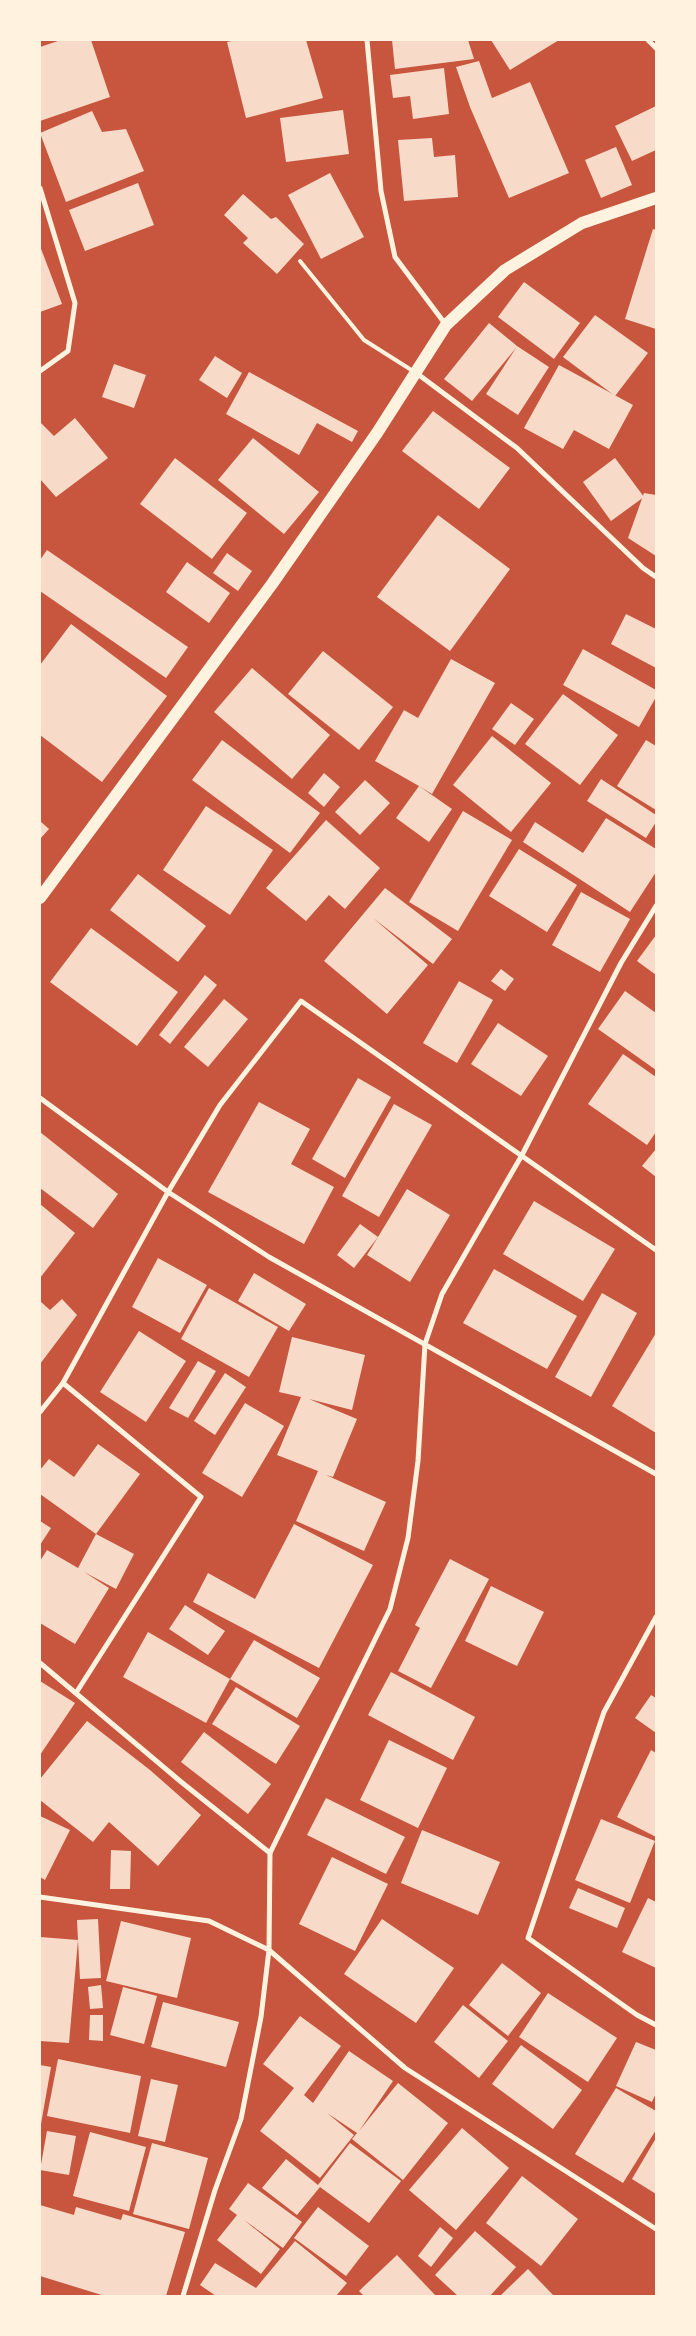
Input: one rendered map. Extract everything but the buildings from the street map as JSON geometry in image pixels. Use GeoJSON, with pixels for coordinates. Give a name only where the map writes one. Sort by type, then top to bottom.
{"type":"FeatureCollection","features":[{"type":"Feature","properties":{"kind":"main road"},"geometry":{"type":"LineString","coordinates":[[40,898],[272,584],[377,433],[446,325],[505,270],[573,228],[582,223],[656,198]]}},
{"type":"Feature","properties":{"kind":"street"},"geometry":{"type":"LineString","coordinates":[[367,40],[381,191],[395,257],[446,325]]}},
{"type":"Feature","properties":{"kind":"street"},"geometry":{"type":"LineString","coordinates":[[648,40],[656,48]]}},
{"type":"Feature","properties":{"kind":"street"},"geometry":{"type":"LineString","coordinates":[[40,188],[74,303],[68,351],[40,371]]}},
{"type":"Feature","properties":{"kind":"street"},"geometry":{"type":"LineString","coordinates":[[415,372],[517,448],[643,568],[656,577]]}},
{"type":"Feature","properties":{"kind":"street"},"geometry":{"type":"LineString","coordinates":[[183,2296],[215,2190],[241,2119],[261,2016],[269,1950],[270,1853],[390,1609],[408,1538],[418,1461],[425,1344],[442,1294],[522,1155],[621,963],[656,906]]}},
{"type":"Feature","properties":{"kind":"street"},"geometry":{"type":"LineString","coordinates":[[40,1412],[63,1383],[168,1192],[220,1105],[300,1000],[656,1250]]}},
{"type":"Feature","properties":{"kind":"street"},"geometry":{"type":"LineString","coordinates":[[40,1098],[168,1192],[269,1257],[656,1474]]}},
{"type":"Feature","properties":{"kind":"street"},"geometry":{"type":"LineString","coordinates":[[63,1383],[201,1496],[76,1693]]}},
{"type":"Feature","properties":{"kind":"street"},"geometry":{"type":"LineString","coordinates":[[656,1616],[604,1712],[528,1938],[637,2015],[656,2025]]}},
{"type":"Feature","properties":{"kind":"street"},"geometry":{"type":"LineString","coordinates":[[40,1663],[180,1781],[270,1853]]}},
{"type":"Feature","properties":{"kind":"street"},"geometry":{"type":"LineString","coordinates":[[40,1897],[209,1921],[269,1950],[405,2068],[656,2229]]}},
{"type":"Feature","properties":{"kind":"lane"},"geometry":{"type":"LineString","coordinates":[[300,261],[364,340],[415,372]]}}]}
